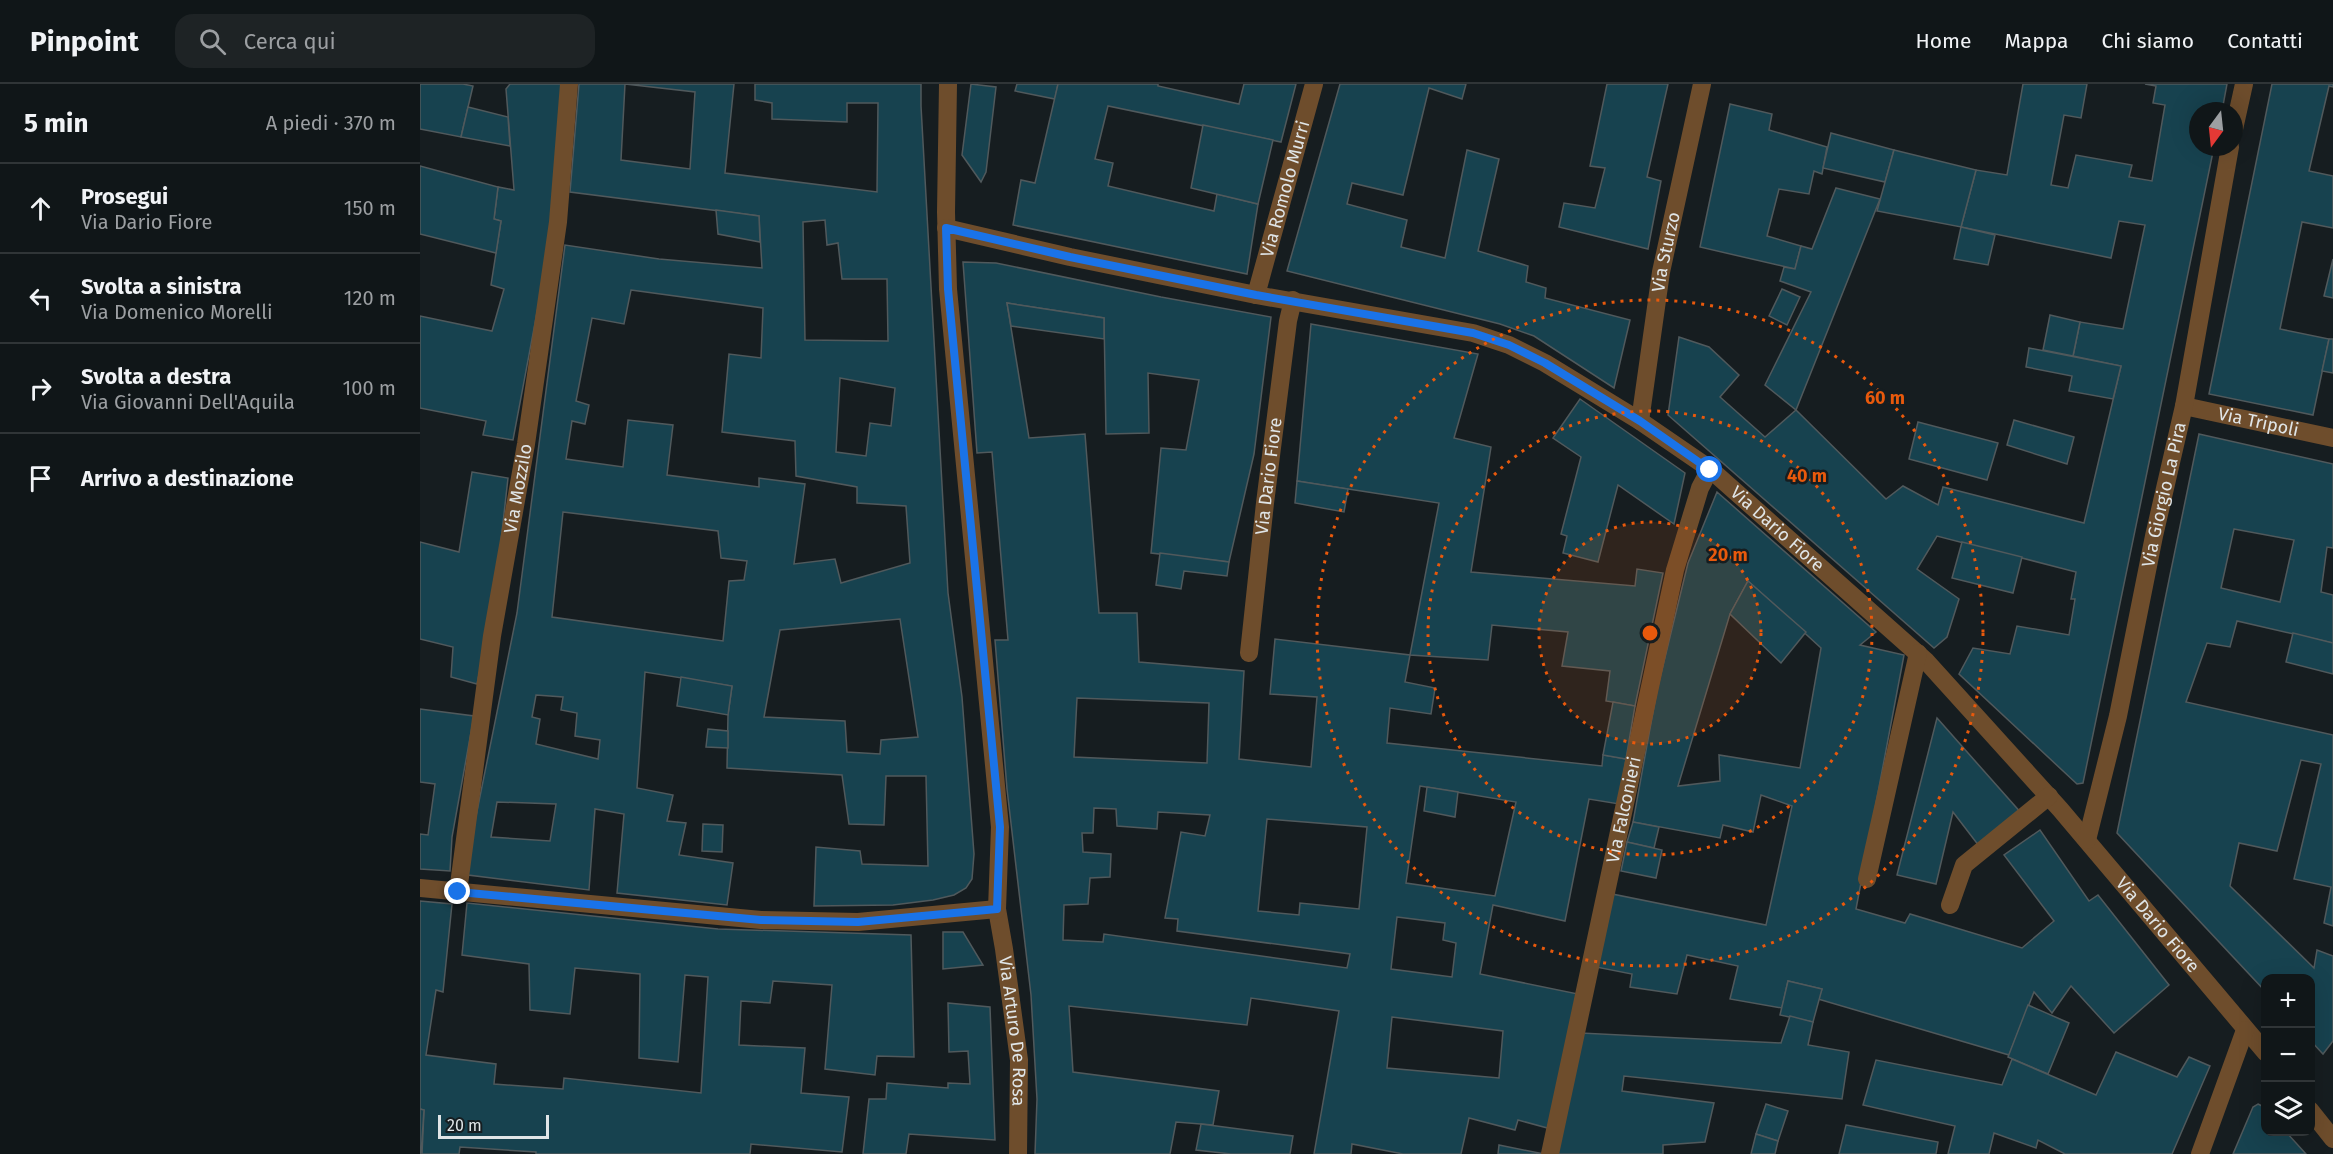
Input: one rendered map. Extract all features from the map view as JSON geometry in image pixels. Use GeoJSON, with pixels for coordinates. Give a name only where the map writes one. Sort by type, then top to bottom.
{"type":"FeatureCollection","features":[{"type":"Feature","properties":{"kind":"street","name":"Via Mozzilo"},"geometry":{"type":"LineString","coordinates":[[458,892],[492,636],[526,444],[558,222],[569,84]]}},
{"type":"Feature","properties":{"kind":"street","name":"Via Arturo De Rosa"},"geometry":{"type":"LineString","coordinates":[[948,84],[946,228],[948,289],[1000,827],[997,909],[1005,949],[1019,1060],[1018,1154]]}},
{"type":"Feature","properties":{"kind":"street","name":"Via Romolo Murri"},"geometry":{"type":"LineString","coordinates":[[1256,295],[1314,84]]}},
{"type":"Feature","properties":{"kind":"street","name":"Via Sturzo"},"geometry":{"type":"LineString","coordinates":[[1640,421],[1661,272],[1702,84]]}},
{"type":"Feature","properties":{"kind":"street"},"geometry":{"type":"LineString","coordinates":[[2240,102],[2244,84]]}},
{"type":"Feature","properties":{"kind":"street","name":"Via Giorgio La Pira"},"geometry":{"type":"LineString","coordinates":[[2087,840],[2118,716],[2154,536],[2184,406],[2228,156]]}},
{"type":"Feature","properties":{"kind":"street","name":"Via Dario Fiore"},"geometry":{"type":"LineString","coordinates":[[946,228],[1070,257],[1256,295],[1473,333],[1509,345],[1545,363],[1640,421],[1710,470],[1918,653],[2049,796],[2261,1048]]}},
{"type":"Feature","properties":{"kind":"street","name":"Via Dario Fiore"},"geometry":{"type":"LineString","coordinates":[[1249,653],[1265,503],[1288,321],[1293,300]]}},
{"type":"Feature","properties":{"kind":"street","name":"Via Tripoli"},"geometry":{"type":"LineString","coordinates":[[2184,406],[2333,438]]}},
{"type":"Feature","properties":{"kind":"street","name":"Via Falconieri"},"geometry":{"type":"LineString","coordinates":[[1550,1154],[1675,570],[1700,488],[1710,470]]}},
{"type":"Feature","properties":{"kind":"street"},"geometry":{"type":"LineString","coordinates":[[1867,879],[1918,653]]}},
{"type":"Feature","properties":{"kind":"street"},"geometry":{"type":"LineString","coordinates":[[1950,905],[1964,865],[2049,796]]}},
{"type":"Feature","properties":{"kind":"street"},"geometry":{"type":"LineString","coordinates":[[420,888],[761,920],[858,922],[997,909]]}},
{"type":"Feature","properties":{"kind":"street"},"geometry":{"type":"LineString","coordinates":[[2200,1154],[2245,1029]]}},
{"type":"Feature","properties":{"kind":"street"},"geometry":{"type":"LineString","coordinates":[[2315,1116],[2333,1138]]}},
{"type":"Feature","properties":{"kind":"building"},"geometry":{"type":"Polygon","coordinates":[[[420,84],[473,86],[461,137],[420,129],[420,84]]]}},
{"type":"Feature","properties":{"kind":"building"},"geometry":{"type":"Polygon","coordinates":[[[510,84],[563,84],[552,233],[513,440],[483,435],[486,421],[420,408],[420,316],[492,331],[504,289],[491,285],[501,221],[494,219],[498,187],[514,190],[506,89],[510,84]]]}},
{"type":"Feature","properties":{"kind":"building"},"geometry":{"type":"Polygon","coordinates":[[[579,84],[625,84],[734,84],[725,173],[877,192],[878,103],[847,103],[847,122],[772,119],[772,103],[755,100],[755,84],[921,84],[948,593],[962,697],[974,854],[972,879],[966,888],[954,895],[893,905],[814,906],[816,847],[860,851],[862,864],[928,866],[926,776],[886,776],[884,825],[849,824],[842,775],[727,768],[728,715],[732,686],[645,672],[637,788],[673,795],[667,821],[686,823],[679,855],[733,863],[727,905],[617,893],[624,814],[595,809],[589,890],[468,875],[472,836],[517,613],[565,245],[659,259],[762,268],[759,216],[570,192],[579,84]],[[625,84],[621,160],[690,169],[695,92],[625,84]],[[825,220],[803,222],[805,340],[888,341],[887,279],[842,279],[838,243],[827,245],[825,220]],[[631,290],[624,324],[592,318],[576,401],[589,405],[585,424],[572,421],[566,459],[623,467],[628,420],[673,425],[667,475],[759,487],[759,478],[805,484],[794,564],[835,559],[841,583],[910,563],[906,506],[857,503],[857,487],[796,476],[795,441],[722,432],[729,354],[761,358],[763,308],[631,290]],[[840,378],[836,452],[866,456],[870,423],[891,426],[895,388],[840,378]],[[563,512],[552,617],[723,641],[729,581],[744,580],[747,561],[721,558],[718,531],[563,512]],[[900,619],[780,630],[764,717],[845,721],[847,752],[880,754],[881,740],[918,737],[900,619]],[[536,695],[532,717],[540,719],[536,744],[598,759],[600,740],[575,736],[577,713],[561,710],[563,697],[536,695]],[[497,802],[491,837],[550,841],[556,804],[497,802]]]}},
{"type":"Feature","properties":{"kind":"building"},"geometry":{"type":"Polygon","coordinates":[[[971,84],[996,87],[986,172],[981,182],[962,155],[971,84]]]}},
{"type":"Feature","properties":{"kind":"building"},"geometry":{"type":"Polygon","coordinates":[[[1017,84],[1058,84],[1055,99],[1015,91],[1017,84]]]}},
{"type":"Feature","properties":{"kind":"building"},"geometry":{"type":"Polygon","coordinates":[[[1058,84],[1158,84],[1158,86],[1239,104],[1244,84],[1296,84],[1281,142],[1108,106],[1095,159],[1113,163],[1108,186],[1214,211],[1217,194],[1258,204],[1247,274],[1013,225],[1021,180],[1035,183],[1058,84]]]}},
{"type":"Feature","properties":{"kind":"building"},"geometry":{"type":"Polygon","coordinates":[[[1340,84],[1466,84],[1462,99],[1429,88],[1403,195],[1352,183],[1347,204],[1407,220],[1401,247],[1445,258],[1467,150],[1499,159],[1478,251],[1528,266],[1526,282],[1546,288],[1545,298],[1630,320],[1614,388],[1534,336],[1500,324],[1287,271],[1340,84]]]}},
{"type":"Feature","properties":{"kind":"building"},"geometry":{"type":"Polygon","coordinates":[[[1607,84],[1668,84],[1647,177],[1661,181],[1648,249],[1559,227],[1564,203],[1595,208],[1605,168],[1590,166],[1607,84]]]}},
{"type":"Feature","properties":{"kind":"building"},"geometry":{"type":"Polygon","coordinates":[[[2023,84],[2087,84],[2081,118],[2064,115],[2051,185],[2068,188],[2076,155],[2132,165],[2129,177],[2152,181],[2165,105],[2153,103],[2156,86],[2145,84],[2227,84],[2224,102],[2189,102],[2189,156],[2212,156],[2083,783],[2077,784],[1959,674],[1973,648],[2010,654],[2017,626],[2069,635],[2075,599],[2071,599],[2076,572],[1937,536],[1917,569],[1959,599],[1947,637],[1934,648],[1668,415],[1679,337],[1709,347],[1739,375],[1720,397],[1765,437],[1796,410],[1886,499],[1903,486],[1938,505],[1943,487],[2084,523],[2121,366],[2073,356],[2080,322],[2123,329],[2145,225],[2119,221],[2111,258],[1961,227],[1976,170],[2007,175],[2023,84]]]}},
{"type":"Feature","properties":{"kind":"building"},"geometry":{"type":"Polygon","coordinates":[[[2272,84],[2333,84],[2333,87],[2329,86],[2309,171],[2333,176],[2333,228],[2302,222],[2280,329],[2329,339],[2313,415],[2209,394],[2272,84]]]}},
{"type":"Feature","properties":{"kind":"building"},"geometry":{"type":"Polygon","coordinates":[[[1730,104],[1772,114],[1769,130],[1827,147],[1822,174],[1814,171],[1809,194],[1779,189],[1767,236],[1801,246],[1795,269],[1700,247],[1730,104]]]}},
{"type":"Feature","properties":{"kind":"building"},"geometry":{"type":"Polygon","coordinates":[[[468,107],[508,117],[510,146],[461,137],[468,107]]]}},
{"type":"Feature","properties":{"kind":"building"},"geometry":{"type":"Polygon","coordinates":[[[1203,125],[1273,140],[1258,204],[1191,188],[1203,125]]]}},
{"type":"Feature","properties":{"kind":"building"},"geometry":{"type":"Polygon","coordinates":[[[1831,133],[1894,150],[1885,182],[1823,168],[1831,133]]]}},
{"type":"Feature","properties":{"kind":"building"},"geometry":{"type":"Polygon","coordinates":[[[1894,150],[1976,170],[1961,227],[1877,211],[1894,150]]]}},
{"type":"Feature","properties":{"kind":"building"},"geometry":{"type":"Polygon","coordinates":[[[420,166],[498,187],[494,219],[501,221],[496,253],[420,234],[420,166]]]}},
{"type":"Feature","properties":{"kind":"building"},"geometry":{"type":"Polygon","coordinates":[[[1836,188],[1880,199],[1796,410],[1765,385],[1811,292],[1780,281],[1784,267],[1795,269],[1801,246],[1812,249],[1836,188]]]}},
{"type":"Feature","properties":{"kind":"building"},"geometry":{"type":"Polygon","coordinates":[[[716,210],[759,216],[760,242],[718,234],[716,210]]]}},
{"type":"Feature","properties":{"kind":"building"},"geometry":{"type":"Polygon","coordinates":[[[1961,227],[1995,235],[1988,265],[1954,259],[1961,227]]]}},
{"type":"Feature","properties":{"kind":"building"},"geometry":{"type":"Polygon","coordinates":[[[2333,259],[2333,298],[2324,296],[2333,259]]]}},
{"type":"Feature","properties":{"kind":"building"},"geometry":{"type":"Polygon","coordinates":[[[963,262],[996,263],[1271,317],[1254,454],[1229,562],[1151,553],[1161,448],[1186,450],[1199,380],[1148,373],[1149,433],[1106,434],[1104,318],[1007,303],[1029,438],[1085,434],[1099,613],[1137,613],[1139,662],[1244,671],[1239,759],[1311,767],[1317,697],[1270,694],[1275,639],[1410,655],[1405,682],[1435,688],[1431,714],[1390,708],[1387,743],[1602,766],[1603,755],[1626,759],[1619,804],[1589,799],[1565,921],[1493,905],[1480,974],[1578,994],[1551,1129],[1518,1120],[1515,1130],[1469,1118],[1461,1154],[1403,1154],[1352,1144],[1351,1154],[1314,1154],[1339,1011],[1251,998],[1247,1025],[1069,1006],[1073,1072],[1219,1091],[1213,1125],[1176,1122],[1170,1154],[1035,1154],[1037,1099],[1031,995],[1007,789],[995,640],[1008,640],[992,452],[977,453],[963,262]],[[1077,698],[1074,757],[1207,763],[1209,703],[1077,698]],[[1420,786],[1406,883],[1495,896],[1516,802],[1420,786]],[[1094,808],[1093,833],[1082,833],[1083,852],[1111,854],[1110,877],[1090,878],[1088,904],[1064,905],[1063,940],[1103,942],[1104,934],[1347,968],[1350,954],[1177,931],[1178,919],[1165,918],[1181,832],[1205,836],[1210,815],[1158,812],[1157,829],[1117,826],[1116,809],[1094,808]],[[1267,819],[1258,911],[1299,915],[1300,903],[1359,909],[1367,827],[1267,819]],[[1397,917],[1391,969],[1452,977],[1456,943],[1443,940],[1445,923],[1397,917]],[[1392,1017],[1387,1068],[1499,1078],[1503,1031],[1392,1017]]]}},
{"type":"Feature","properties":{"kind":"building"},"geometry":{"type":"Polygon","coordinates":[[[1782,289],[1800,297],[1787,325],[1769,316],[1782,289]]]}},
{"type":"Feature","properties":{"kind":"building"},"geometry":{"type":"Polygon","coordinates":[[[1007,303],[1104,318],[1104,339],[1011,326],[1007,303]]]}},
{"type":"Feature","properties":{"kind":"building"},"geometry":{"type":"Polygon","coordinates":[[[2050,315],[2080,322],[2073,356],[2043,350],[2050,315]]]}},
{"type":"Feature","properties":{"kind":"building"},"geometry":{"type":"Polygon","coordinates":[[[1311,324],[1478,354],[1454,438],[1491,447],[1471,572],[1635,586],[1637,569],[1663,573],[1635,706],[1606,701],[1610,671],[1562,666],[1568,632],[1492,625],[1488,660],[1410,655],[1439,503],[1297,481],[1311,324]]]}},
{"type":"Feature","properties":{"kind":"building"},"geometry":{"type":"Polygon","coordinates":[[[2329,339],[2333,339],[2333,373],[2322,371],[2329,339]]]}},
{"type":"Feature","properties":{"kind":"building"},"geometry":{"type":"Polygon","coordinates":[[[2029,348],[2121,366],[2113,399],[2069,391],[2072,376],[2026,367],[2029,348]]]}},
{"type":"Feature","properties":{"kind":"building"},"geometry":{"type":"Polygon","coordinates":[[[1580,399],[1685,473],[1674,524],[1618,485],[1598,562],[1563,553],[1567,536],[1561,534],[1581,457],[1553,438],[1580,399]]]}},
{"type":"Feature","properties":{"kind":"building"},"geometry":{"type":"Polygon","coordinates":[[[2014,420],[2074,437],[2067,464],[2007,445],[2014,420]]]}},
{"type":"Feature","properties":{"kind":"building"},"geometry":{"type":"Polygon","coordinates":[[[1918,422],[1998,443],[1987,480],[1909,459],[1918,422]]]}},
{"type":"Feature","properties":{"kind":"building"},"geometry":{"type":"Polygon","coordinates":[[[2199,434],[2333,464],[2333,548],[2327,547],[2321,592],[2333,595],[2333,643],[2237,621],[2230,647],[2207,643],[2186,702],[2333,735],[2333,926],[2324,923],[2331,887],[2294,879],[2321,764],[2301,760],[2277,851],[2239,843],[2230,886],[2314,968],[2317,950],[2333,956],[2333,1041],[2323,1054],[2315,1045],[2315,974],[2261,974],[2261,987],[2117,833],[2199,434]],[[2234,529],[2221,588],[2280,602],[2294,540],[2234,529]]]}},
{"type":"Feature","properties":{"kind":"building"},"geometry":{"type":"Polygon","coordinates":[[[472,472],[508,478],[494,604],[477,684],[451,677],[453,647],[420,639],[420,542],[459,552],[472,472]]]}},
{"type":"Feature","properties":{"kind":"building"},"geometry":{"type":"Polygon","coordinates":[[[1297,481],[1348,489],[1344,512],[1295,503],[1297,481]]]}},
{"type":"Feature","properties":{"kind":"building"},"geometry":{"type":"Polygon","coordinates":[[[1717,492],[1876,632],[1860,645],[1904,655],[1856,909],[1905,923],[1910,914],[2022,948],[2054,921],[2004,855],[2040,830],[2089,901],[2098,895],[2169,985],[2114,1033],[2071,986],[2052,1013],[2034,992],[2009,1055],[1818,999],[1822,989],[1788,981],[1782,1008],[1730,999],[1738,966],[1687,955],[1677,994],[1630,987],[1632,974],[1596,967],[1612,894],[1766,925],[1792,806],[1761,795],[1753,832],[1723,825],[1720,838],[1633,822],[1657,690],[1688,563],[1717,492]],[[1748,581],[1730,614],[1678,786],[1720,781],[1719,755],[1800,768],[1821,648],[1748,581]]]}},
{"type":"Feature","properties":{"kind":"building"},"geometry":{"type":"Polygon","coordinates":[[[1962,542],[2022,557],[2013,593],[1952,578],[1962,542]]]}},
{"type":"Feature","properties":{"kind":"building"},"geometry":{"type":"Polygon","coordinates":[[[1160,553],[1229,562],[1227,576],[1184,571],[1181,589],[1156,585],[1160,553]]]}},
{"type":"Feature","properties":{"kind":"building"},"geometry":{"type":"Polygon","coordinates":[[[1748,581],[1806,632],[1781,663],[1730,614],[1748,581]]]}},
{"type":"Feature","properties":{"kind":"building"},"geometry":{"type":"Polygon","coordinates":[[[2293,633],[2333,643],[2333,674],[2286,662],[2293,633]]]}},
{"type":"Feature","properties":{"kind":"building"},"geometry":{"type":"Polygon","coordinates":[[[681,677],[732,686],[728,715],[677,706],[681,677]]]}},
{"type":"Feature","properties":{"kind":"building"},"geometry":{"type":"Polygon","coordinates":[[[1613,702],[1635,706],[1626,759],[1603,755],[1613,702]]]}},
{"type":"Feature","properties":{"kind":"building"},"geometry":{"type":"Polygon","coordinates":[[[420,709],[474,716],[452,837],[450,871],[420,869],[420,834],[428,835],[435,784],[420,782],[420,709]]]}},
{"type":"Feature","properties":{"kind":"building"},"geometry":{"type":"Polygon","coordinates":[[[1937,718],[2022,814],[1979,846],[1953,812],[1936,884],[1897,875],[1937,718]]]}},
{"type":"Feature","properties":{"kind":"building"},"geometry":{"type":"Polygon","coordinates":[[[708,729],[728,731],[728,748],[706,747],[708,729]]]}},
{"type":"Feature","properties":{"kind":"building"},"geometry":{"type":"Polygon","coordinates":[[[1427,787],[1458,792],[1455,817],[1424,811],[1427,787]]]}},
{"type":"Feature","properties":{"kind":"building"},"geometry":{"type":"Polygon","coordinates":[[[1633,822],[1659,827],[1654,848],[1627,842],[1633,822]]]}},
{"type":"Feature","properties":{"kind":"building"},"geometry":{"type":"Polygon","coordinates":[[[703,824],[723,825],[722,852],[702,851],[703,824]]]}},
{"type":"Feature","properties":{"kind":"building"},"geometry":{"type":"Polygon","coordinates":[[[1627,842],[1662,850],[1656,878],[1621,871],[1627,842]]]}},
{"type":"Feature","properties":{"kind":"building"},"geometry":{"type":"Polygon","coordinates":[[[420,901],[452,904],[443,992],[436,990],[426,1055],[496,1064],[494,1084],[563,1089],[564,1078],[701,1093],[708,977],[685,975],[678,1062],[639,1058],[640,974],[575,968],[570,1014],[530,1010],[529,964],[462,955],[467,903],[718,929],[911,935],[914,1057],[877,1056],[875,1075],[825,1069],[832,985],[773,981],[770,1003],[741,1001],[739,1045],[805,1048],[801,1093],[849,1097],[842,1152],[751,1144],[750,1154],[536,1154],[536,1152],[460,1147],[459,1154],[422,1154],[424,1110],[420,1109],[420,901]]]}},
{"type":"Feature","properties":{"kind":"building"},"geometry":{"type":"Polygon","coordinates":[[[943,932],[963,932],[983,965],[943,969],[943,932]]]}},
{"type":"Feature","properties":{"kind":"building"},"geometry":{"type":"Polygon","coordinates":[[[1788,981],[1822,989],[1813,1022],[1780,1015],[1788,981]]]}},
{"type":"Feature","properties":{"kind":"building"},"geometry":{"type":"Polygon","coordinates":[[[948,1003],[990,1007],[995,1140],[909,1134],[906,1154],[863,1154],[869,1099],[886,1099],[887,1083],[948,1088],[948,1083],[970,1084],[968,1051],[949,1052],[948,1003]]]}},
{"type":"Feature","properties":{"kind":"building"},"geometry":{"type":"Polygon","coordinates":[[[2028,1005],[2069,1023],[2048,1074],[2008,1057],[2028,1005]]]}},
{"type":"Feature","properties":{"kind":"building"},"geometry":{"type":"Polygon","coordinates":[[[1790,1016],[1813,1022],[1808,1045],[1849,1052],[1842,1099],[1624,1076],[1622,1091],[1714,1103],[1705,1142],[1663,1145],[1663,1154],[1555,1154],[1581,1033],[1781,1043],[1790,1016]]]}},
{"type":"Feature","properties":{"kind":"building"},"geometry":{"type":"Polygon","coordinates":[[[2116,1052],[2177,1077],[2189,1057],[2210,1066],[2172,1154],[2065,1154],[2038,1140],[2036,1148],[1994,1133],[1989,1154],[1948,1154],[1955,1126],[1863,1105],[1876,1060],[2002,1085],[2012,1059],[2096,1095],[2116,1052]]]}},
{"type":"Feature","properties":{"kind":"building"},"geometry":{"type":"Polygon","coordinates":[[[1766,1104],[1788,1111],[1778,1141],[1756,1134],[1766,1104]]]}},
{"type":"Feature","properties":{"kind":"building"},"geometry":{"type":"Polygon","coordinates":[[[2258,1104],[2261,1106],[2261,1136],[2290,1136],[2306,1154],[2233,1154],[2253,1107],[2258,1104]]]}},
{"type":"Feature","properties":{"kind":"building"},"geometry":{"type":"Polygon","coordinates":[[[420,1109],[424,1110],[421,1154],[420,1154],[420,1109]]]}},
{"type":"Feature","properties":{"kind":"building"},"geometry":{"type":"Polygon","coordinates":[[[1201,1124],[1293,1136],[1290,1154],[1231,1154],[1196,1150],[1201,1124]]]}},
{"type":"Feature","properties":{"kind":"building"},"geometry":{"type":"Polygon","coordinates":[[[1846,1125],[1938,1142],[1936,1154],[1839,1154],[1846,1125]]]}},
{"type":"Feature","properties":{"kind":"building"},"geometry":{"type":"Polygon","coordinates":[[[1756,1134],[1778,1141],[1775,1154],[1751,1154],[1756,1134]]]}},
{"type":"Feature","properties":{"kind":"building"},"geometry":{"type":"Polygon","coordinates":[[[1499,1145],[1544,1154],[1498,1154],[1499,1145]]]}},
{"type":"Feature","properties":{"kind":"route"},"geometry":{"type":"LineString","coordinates":[[458,892],[761,920],[858,922],[997,909],[1000,827],[948,289],[946,228],[1070,257],[1256,295],[1473,333],[1509,345],[1545,363],[1640,421],[1710,470]]}}]}
